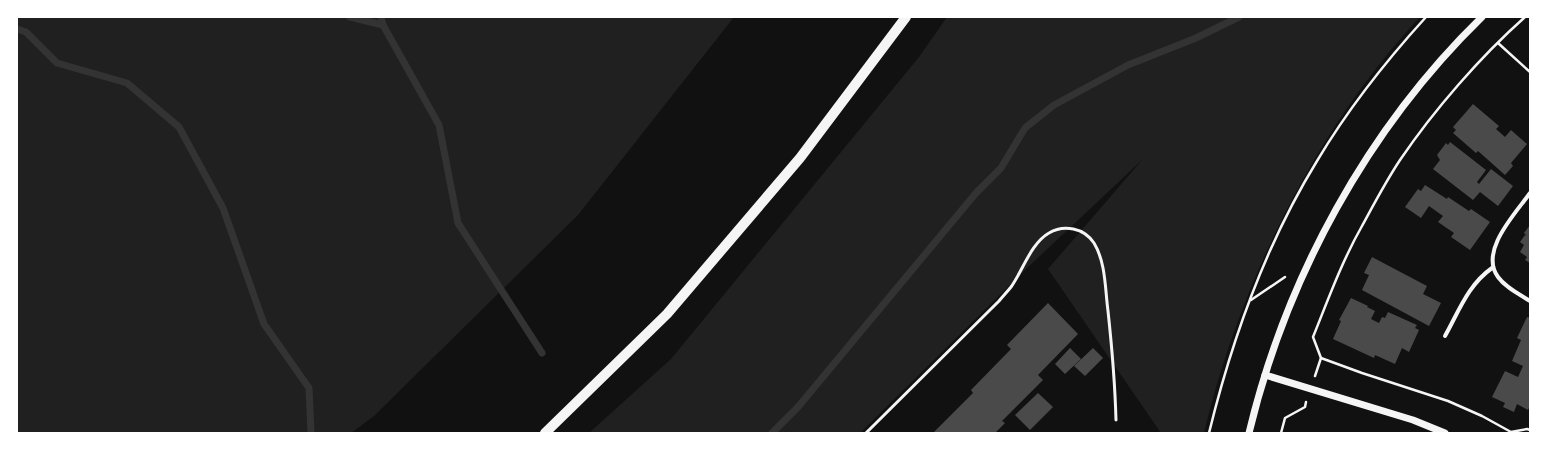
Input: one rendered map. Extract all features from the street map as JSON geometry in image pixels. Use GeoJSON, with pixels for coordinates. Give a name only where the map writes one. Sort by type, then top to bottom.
{"type":"FeatureCollection","features":[{"type":"Feature","properties":{"kind":"main road"},"geometry":{"type":"LineString","coordinates":[[545,433],[667,314],[800,158],[906,17]]}},
{"type":"Feature","properties":{"kind":"street"},"geometry":{"type":"LineString","coordinates":[[1249,433],[1274,344],[1291,302],[1322,236],[1358,174],[1393,120],[1432,70],[1459,39],[1482,17]]}},
{"type":"Feature","properties":{"kind":"street"},"geometry":{"type":"LineString","coordinates":[[1530,193],[1496,241],[1492,256],[1492,268],[1498,277],[1504,284],[1530,301]]}},
{"type":"Feature","properties":{"kind":"street"},"geometry":{"type":"LineString","coordinates":[[1445,336],[1472,286],[1481,275],[1492,268]]}},
{"type":"Feature","properties":{"kind":"street"},"geometry":{"type":"LineString","coordinates":[[1265,375],[1310,390],[1413,420],[1436,431],[1445,433]]}},
{"type":"Feature","properties":{"kind":"lane"},"geometry":{"type":"LineString","coordinates":[[866,433],[999,301],[1011,287],[1037,243],[1048,233],[1060,228],[1078,230],[1087,235],[1099,254],[1104,278],[1115,380],[1116,420]]}},
{"type":"Feature","properties":{"kind":"path"},"geometry":{"type":"LineString","coordinates":[[1209,433],[1230,357],[1251,300],[1284,223],[1316,162],[1369,85],[1396,50],[1426,17]]}},
{"type":"Feature","properties":{"kind":"path"},"geometry":{"type":"LineString","coordinates":[[1281,433],[1285,418],[1305,406],[1321,358],[1313,337],[1336,278],[1361,227],[1399,161],[1428,122],[1471,72],[1525,17]]}},
{"type":"Feature","properties":{"kind":"path"},"geometry":{"type":"LineString","coordinates":[[1498,43],[1530,72]]}},
{"type":"Feature","properties":{"kind":"path"},"geometry":{"type":"LineString","coordinates":[[1251,300],[1309,262]]}},
{"type":"Feature","properties":{"kind":"path"},"geometry":{"type":"LineString","coordinates":[[1321,358],[1448,401],[1482,416],[1511,433],[1528,429],[1530,430]]}},
{"type":"Feature","properties":{"kind":"shaded area"},"geometry":{"type":"Polygon","coordinates":[[[17,17],[734,17],[578,215],[374,416],[351,433],[17,433],[17,17]]]}},
{"type":"Feature","properties":{"kind":"shaded area"},"geometry":{"type":"Polygon","coordinates":[[[947,17],[1420,17],[1382,61],[1347,108],[1315,158],[1286,211],[1260,266],[1238,321],[1219,377],[1204,433],[1161,433],[1048,269],[1142,160],[1025,270],[860,433],[589,433],[671,359],[919,57],[947,17]]]}},
{"type":"Feature","properties":{"kind":"building"},"geometry":{"type":"Polygon","coordinates":[[[1473,104],[1499,126],[1496,129],[1505,137],[1511,130],[1527,144],[1511,163],[1513,166],[1505,175],[1478,151],[1476,153],[1453,133],[1456,130],[1453,127],[1473,104]]]}},
{"type":"Feature","properties":{"kind":"building"},"geometry":{"type":"Polygon","coordinates":[[[1450,142],[1486,170],[1477,182],[1479,184],[1491,169],[1513,186],[1498,206],[1480,192],[1473,200],[1433,169],[1440,160],[1437,155],[1446,143],[1448,145],[1450,142]]]}},
{"type":"Feature","properties":{"kind":"building"},"geometry":{"type":"Polygon","coordinates":[[[1425,185],[1447,199],[1448,197],[1469,211],[1471,209],[1490,222],[1470,250],[1451,237],[1454,233],[1438,222],[1443,216],[1429,206],[1421,218],[1405,207],[1418,189],[1421,191],[1425,185]]]}},
{"type":"Feature","properties":{"kind":"building"},"geometry":{"type":"Polygon","coordinates":[[[1530,225],[1530,263],[1525,260],[1527,257],[1520,252],[1524,245],[1520,242],[1525,235],[1527,236],[1524,233],[1530,225]]]}},
{"type":"Feature","properties":{"kind":"building"},"geometry":{"type":"Polygon","coordinates":[[[1372,257],[1427,286],[1423,294],[1441,303],[1429,326],[1362,290],[1369,275],[1364,273],[1372,257]]]}},
{"type":"Feature","properties":{"kind":"building"},"geometry":{"type":"Polygon","coordinates":[[[1351,298],[1375,311],[1371,319],[1379,323],[1382,317],[1385,318],[1388,312],[1417,325],[1415,328],[1419,330],[1409,352],[1402,348],[1395,364],[1375,355],[1374,358],[1333,339],[1341,321],[1339,320],[1351,298]]]}},
{"type":"Feature","properties":{"kind":"building"},"geometry":{"type":"Polygon","coordinates":[[[1048,303],[1078,334],[1038,375],[1043,380],[1002,421],[1005,423],[995,433],[933,433],[973,393],[971,390],[1011,349],[1007,345],[1048,303]]]}},
{"type":"Feature","properties":{"kind":"building"},"geometry":{"type":"Polygon","coordinates":[[[1527,317],[1530,318],[1530,406],[1528,410],[1517,404],[1514,412],[1503,407],[1505,403],[1492,397],[1505,371],[1518,377],[1523,366],[1512,361],[1521,340],[1517,338],[1527,317]]]}},
{"type":"Feature","properties":{"kind":"building"},"geometry":{"type":"Polygon","coordinates":[[[1070,348],[1081,359],[1065,374],[1055,364],[1070,348]]]}},
{"type":"Feature","properties":{"kind":"building"},"geometry":{"type":"Polygon","coordinates":[[[1093,348],[1103,358],[1085,376],[1074,366],[1093,348]]]}},
{"type":"Feature","properties":{"kind":"building"},"geometry":{"type":"Polygon","coordinates":[[[1038,393],[1053,407],[1030,430],[1015,415],[1038,393]]]}},
{"type":"Feature","properties":{"kind":"waterway"},"geometry":{"type":"LineString","coordinates":[[350,17],[383,25]]}},
{"type":"Feature","properties":{"kind":"waterway"},"geometry":{"type":"LineString","coordinates":[[381,17],[383,25],[439,125],[458,223],[542,353]]}},
{"type":"Feature","properties":{"kind":"waterway"},"geometry":{"type":"LineString","coordinates":[[772,433],[798,407],[976,193],[1001,168],[1025,128],[1054,105],[1128,65],[1196,38],[1239,17]]}},
{"type":"Feature","properties":{"kind":"waterway"},"geometry":{"type":"LineString","coordinates":[[17,29],[26,32],[57,63],[127,83],[179,127],[223,208],[264,324],[309,388],[311,433]]}}]}
